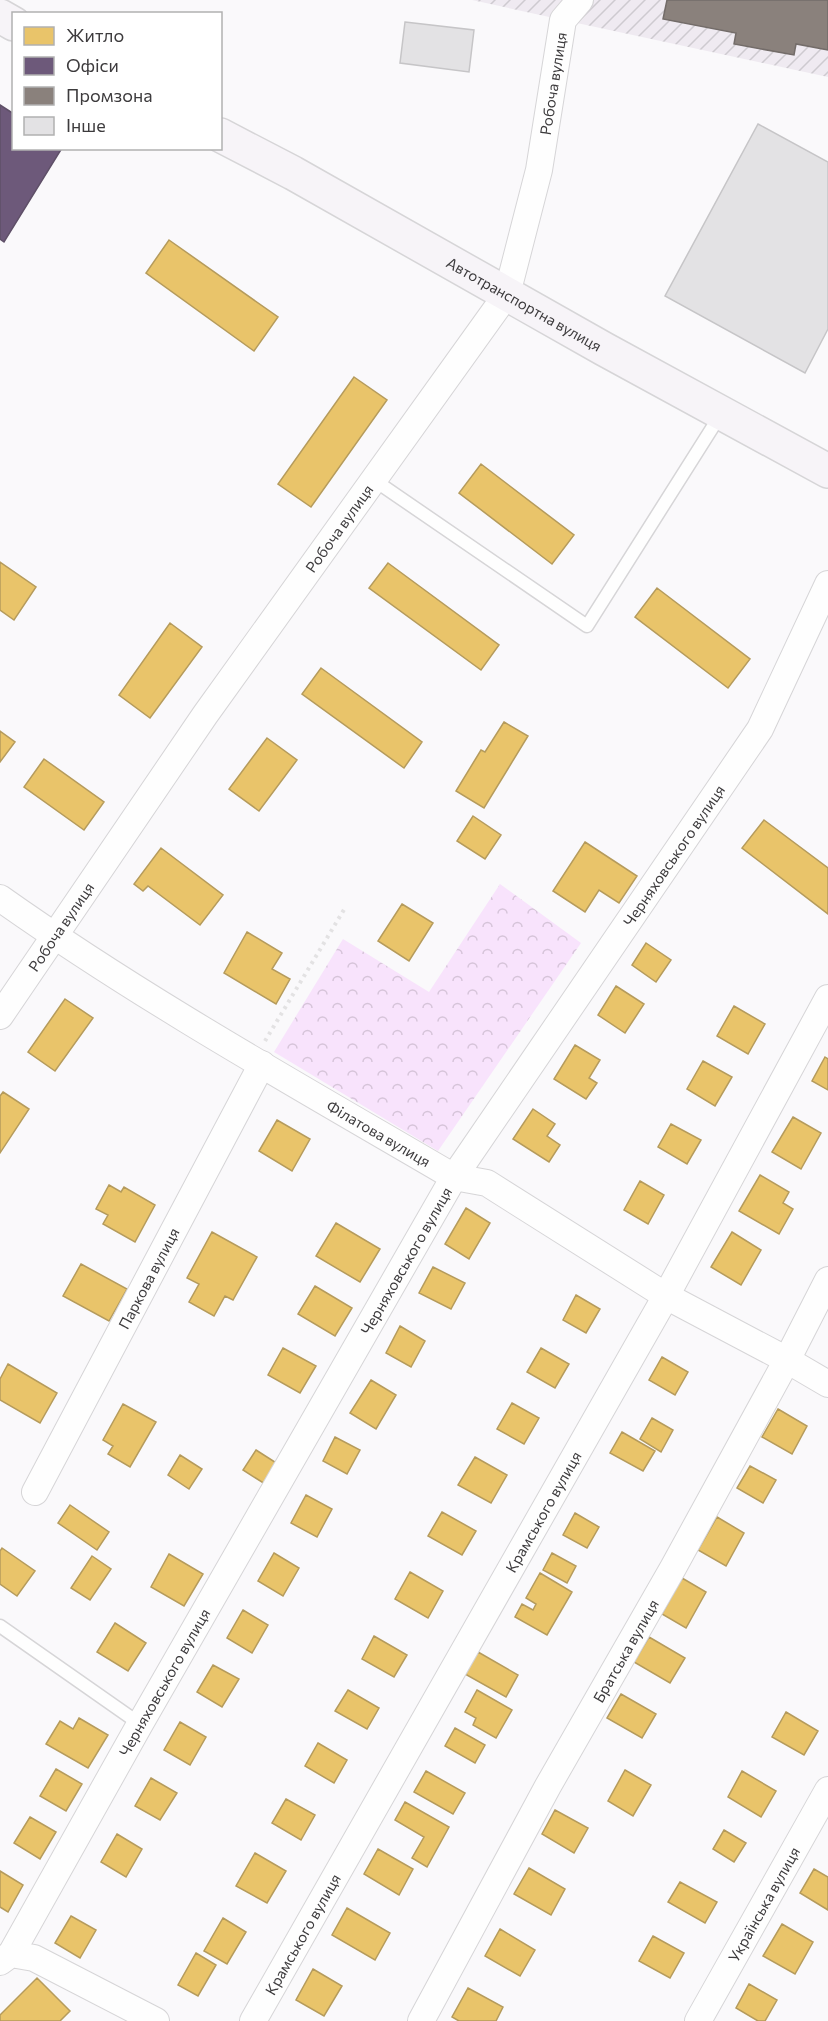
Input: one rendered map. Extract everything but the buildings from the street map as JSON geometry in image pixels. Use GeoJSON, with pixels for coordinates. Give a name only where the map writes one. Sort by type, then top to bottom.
{"type":"FeatureCollection","features":[{"type":"Feature","properties":{"kind":"main road","name":"Автотранспортна вулиця"},"geometry":{"type":"LineString","coordinates":[[222,136],[293,173],[828,471]]}},
{"type":"Feature","properties":{"kind":"street","name":"Робоча вулиця"},"geometry":{"type":"LineString","coordinates":[[0,1016],[205,714],[507,294],[539,170],[563,20],[580,0]]}},
{"type":"Feature","properties":{"kind":"street","name":"Черняховського вулиця"},"geometry":{"type":"LineString","coordinates":[[6,1958],[454,1177],[760,729],[828,584]]}},
{"type":"Feature","properties":{"kind":"street","name":"Філатова вулиця"},"geometry":{"type":"LineString","coordinates":[[0,898],[54,936],[258,1062],[454,1177],[487,1184],[666,1296],[828,1384]]}},
{"type":"Feature","properties":{"kind":"street","name":"Крамського вулиця"},"geometry":{"type":"LineString","coordinates":[[253,2021],[666,1296],[828,998]]}},
{"type":"Feature","properties":{"kind":"street","name":"Паркова вулиця"},"geometry":{"type":"LineString","coordinates":[[34,1492],[258,1062]]}},
{"type":"Feature","properties":{"kind":"street","name":"Братська вулиця"},"geometry":{"type":"LineString","coordinates":[[421,2021],[548,1785],[673,1568],[787,1360],[828,1280]]}},
{"type":"Feature","properties":{"kind":"street","name":"Українська вулиця"},"geometry":{"type":"LineString","coordinates":[[699,2021],[828,1790]]}},
{"type":"Feature","properties":{"kind":"street"},"geometry":{"type":"LineString","coordinates":[[6,1958],[34,1958],[156,2021]]}},
{"type":"Feature","properties":{"kind":"lane"},"geometry":{"type":"LineString","coordinates":[[374,480],[587,626],[722,414]]}},
{"type":"Feature","properties":{"kind":"lane"},"geometry":{"type":"LineString","coordinates":[[0,1626],[140,1724]]}},
{"type":"Feature","properties":{"kind":"path"},"geometry":{"type":"LineString","coordinates":[[258,1062],[345,908]]}},
{"type":"Feature","properties":{"kind":"shaded area"},"geometry":{"type":"Polygon","coordinates":[[[472,0],[828,0],[828,77],[563,20],[472,0]]]}},
{"type":"Feature","properties":{"kind":"green space"},"geometry":{"type":"Polygon","coordinates":[[[500,884],[581,943],[438,1151],[274,1052],[343,939],[429,992],[500,884]]]}}]}
